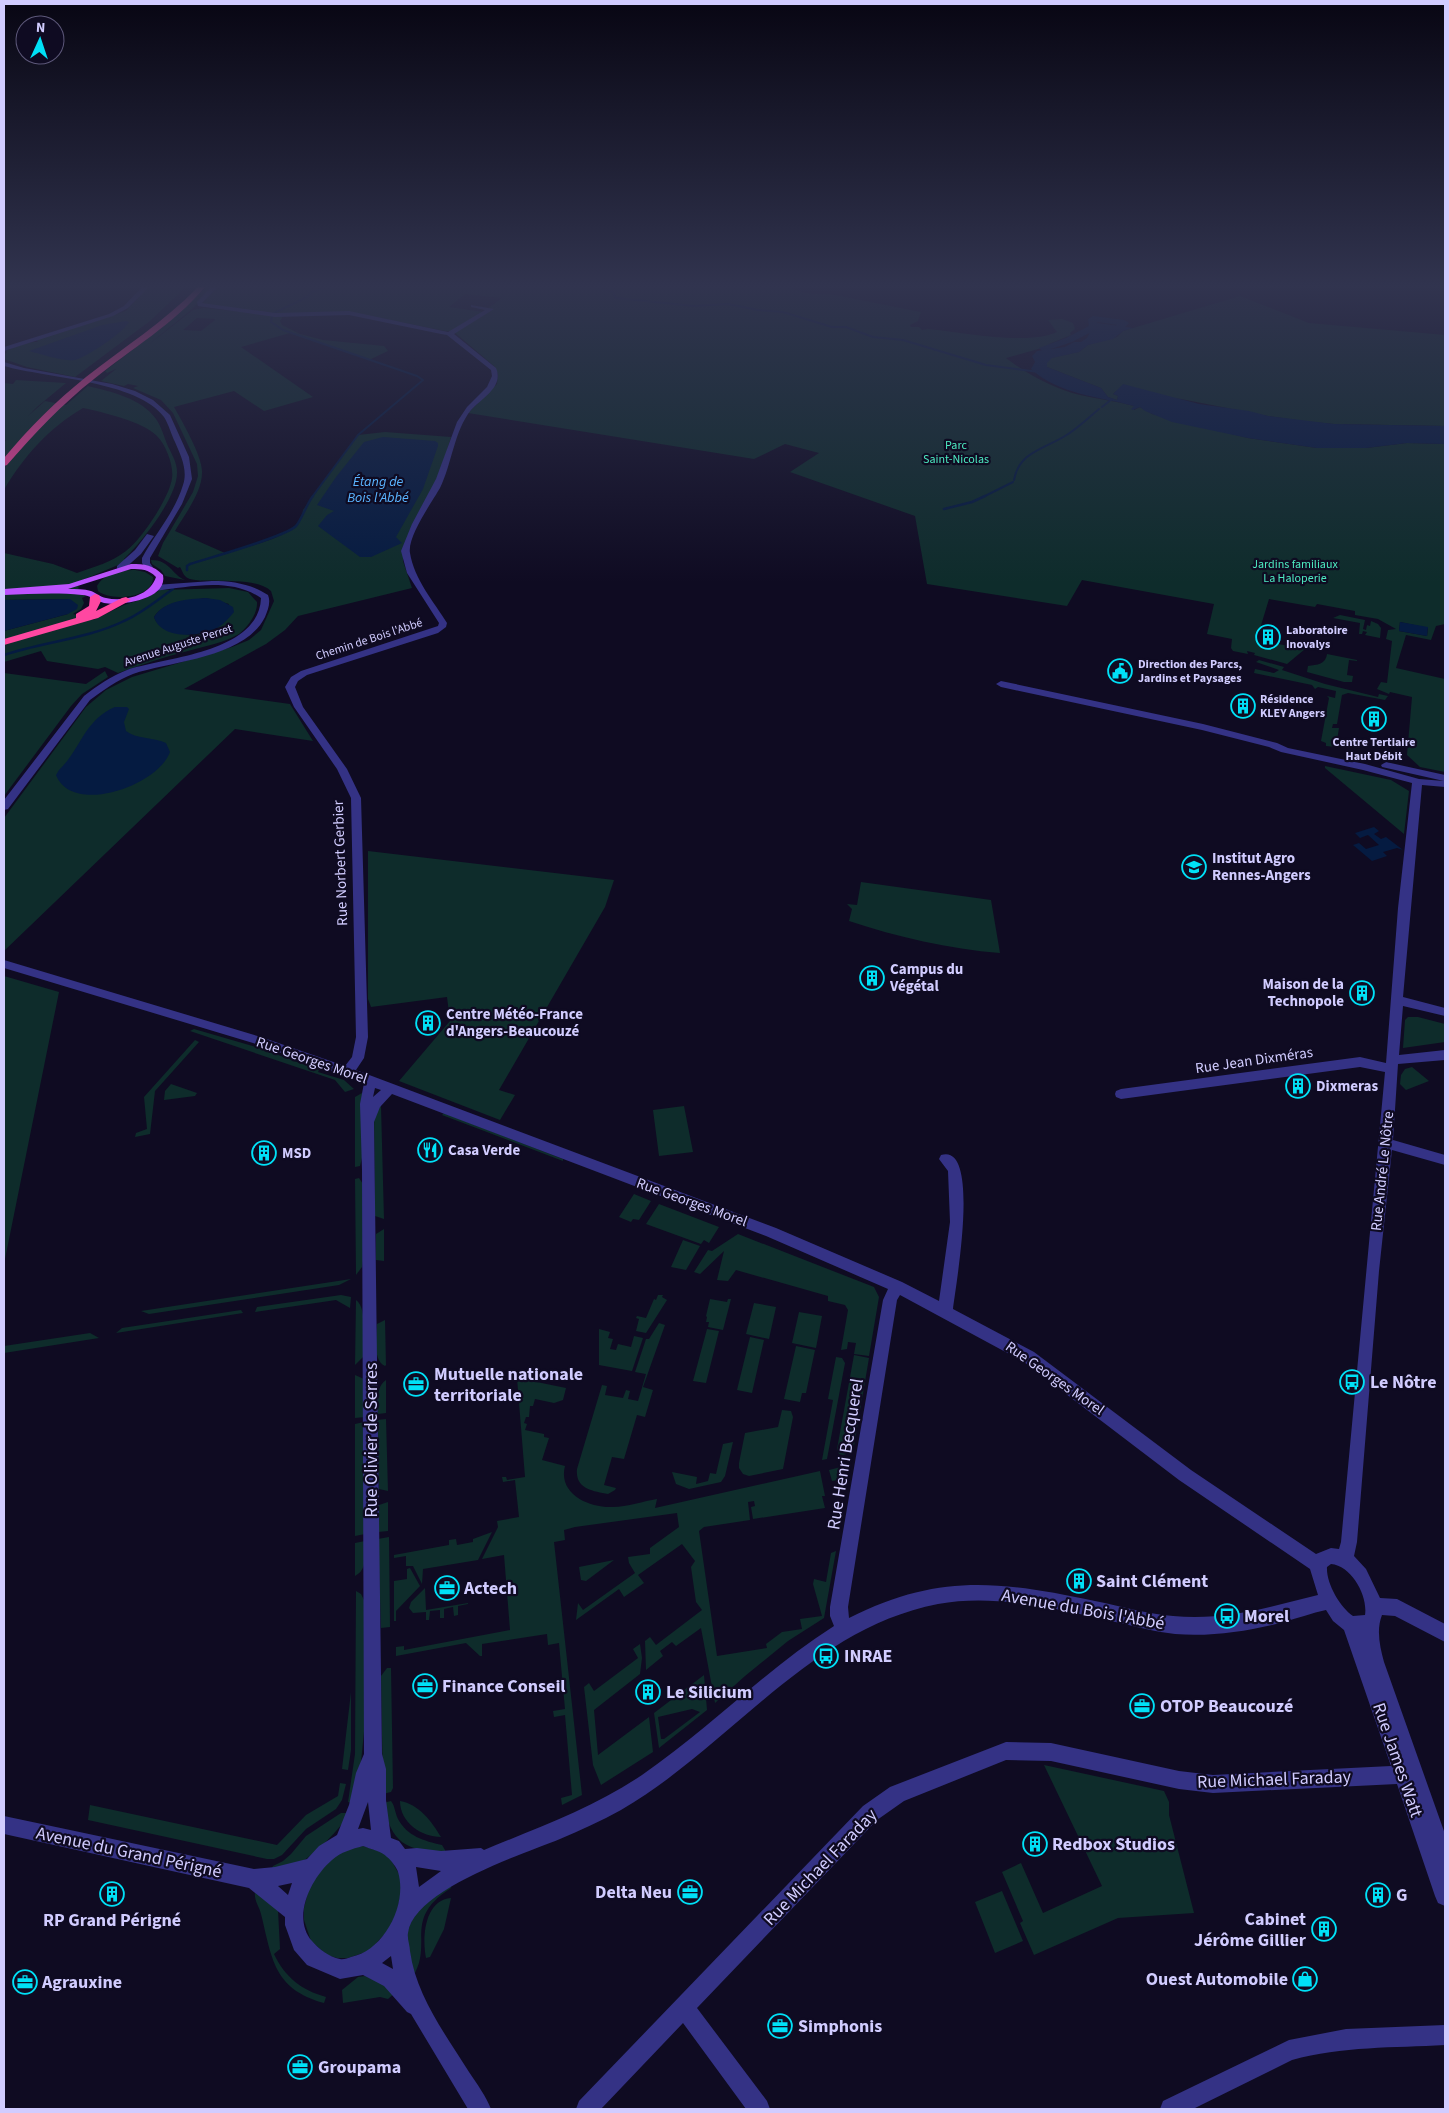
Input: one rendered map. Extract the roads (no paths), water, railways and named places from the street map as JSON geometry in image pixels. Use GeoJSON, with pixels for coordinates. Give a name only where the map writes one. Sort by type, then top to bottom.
{"type":"FeatureCollection","features":[{"type":"Feature","properties":{"kind":"highway"},"geometry":{"type":"LineString","coordinates":[[4,452],[32,422],[75,387]]}},
{"type":"Feature","properties":{"kind":"highway"},"geometry":{"type":"LineString","coordinates":[[4,463],[75,387]]}},
{"type":"Feature","properties":{"kind":"highway"},"geometry":{"type":"LineString","coordinates":[[4,637],[85,614],[94,608],[96,601],[93,595]]}},
{"type":"Feature","properties":{"kind":"highway"},"geometry":{"type":"LineString","coordinates":[[4,642],[94,616],[126,600]]}},
{"type":"Feature","properties":{"kind":"main road"},"geometry":{"type":"LineString","coordinates":[[4,592],[93,595],[109,601],[126,600],[145,594],[155,588],[160,577],[150,569],[136,567],[120,568],[69,586],[16,592]]}},
{"type":"Feature","properties":{"kind":"main road"},"geometry":{"type":"LineString","coordinates":[[93,595],[90,588],[98,577]]}},
{"type":"Feature","properties":{"kind":"street"},"geometry":{"type":"LineString","coordinates":[[96,386],[126,394],[152,409],[162,422],[180,462],[180,481],[146,542],[120,568]]}},
{"type":"Feature","properties":{"kind":"street"},"geometry":{"type":"LineString","coordinates":[[101,386],[130,392],[152,402],[167,417],[186,460],[189,473],[187,483],[146,558],[146,563],[150,569]]}},
{"type":"Feature","properties":{"kind":"street","name":"Chemin de Bois l'Abbé"},"geometry":{"type":"LineString","coordinates":[[304,673],[435,631],[442,626],[443,623],[411,573],[405,551],[443,470],[451,443],[465,414],[492,386]]}},
{"type":"Feature","properties":{"kind":"street","name":"Avenue Auguste Perret"},"geometry":{"type":"LineString","coordinates":[[160,577],[199,584]]}},
{"type":"Feature","properties":{"kind":"street","name":"Avenue Auguste Perret"},"geometry":{"type":"LineString","coordinates":[[4,807],[78,708],[97,690],[130,673],[236,641],[254,629],[266,604],[265,597],[261,593],[249,587],[236,584],[199,584],[155,588]]}},
{"type":"Feature","properties":{"kind":"street","name":"Rue Norbert Gerbier"},"geometry":{"type":"LineString","coordinates":[[304,673],[292,682],[290,690],[295,702],[351,786],[356,798],[362,1037],[358,1058],[348,1072]]}},
{"type":"Feature","properties":{"kind":"street"},"geometry":{"type":"LineString","coordinates":[[1000,684],[1273,744],[1285,750],[1445,784]]}},
{"type":"Feature","properties":{"kind":"street"},"geometry":{"type":"LineString","coordinates":[[1417,778],[1445,778]]}},
{"type":"Feature","properties":{"kind":"street","name":"Rue André Le Nôtre"},"geometry":{"type":"LineString","coordinates":[[1345,1559],[1349,1542],[1372,1271],[1386,1143],[1404,908],[1417,778]]}},
{"type":"Feature","properties":{"kind":"street","name":"Rue Georges Morel"},"geometry":{"type":"LineString","coordinates":[[4,964],[257,1040],[348,1072],[771,1232],[897,1286],[1002,1341],[1040,1364],[1185,1475],[1318,1565]]}},
{"type":"Feature","properties":{"kind":"street"},"geometry":{"type":"LineString","coordinates":[[1397,1000],[1445,1012]]}},
{"type":"Feature","properties":{"kind":"street","name":"Rue Jean Dixméras"},"geometry":{"type":"LineString","coordinates":[[1121,1094],[1360,1062],[1392,1064],[1445,1055]]}},
{"type":"Feature","properties":{"kind":"street","name":"Rue Olivier de Serres"},"geometry":{"type":"LineString","coordinates":[[372,1081],[366,1103],[368,1126],[373,1754],[377,1769],[377,1800],[382,1841]]}},
{"type":"Feature","properties":{"kind":"street","name":"Rue Olivier de Serres"},"geometry":{"type":"LineString","coordinates":[[368,1126],[374,1105],[390,1088]]}},
{"type":"Feature","properties":{"kind":"street"},"geometry":{"type":"LineString","coordinates":[[1386,1143],[1445,1160]]}},
{"type":"Feature","properties":{"kind":"street"},"geometry":{"type":"LineString","coordinates":[[945,1311],[957,1222],[955,1171],[952,1164],[946,1159]]}},
{"type":"Feature","properties":{"kind":"street","name":"Rue Henri Becquerel"},"geometry":{"type":"LineString","coordinates":[[844,1629],[839,1616],[839,1607],[890,1300],[897,1286]]}},
{"type":"Feature","properties":{"kind":"street"},"geometry":{"type":"LineString","coordinates":[[1345,1559],[1337,1556],[1326,1557],[1318,1565],[1319,1580],[1337,1614],[1365,1617],[1397,1608],[1445,1633]]}},
{"type":"Feature","properties":{"kind":"street","name":"Rue James Watt"},"geometry":{"type":"LineString","coordinates":[[1345,1559],[1357,1570],[1365,1617],[1445,1896]]}},
{"type":"Feature","properties":{"kind":"street","name":"Avenue du Bois l'Abbé"},"geometry":{"type":"LineString","coordinates":[[408,1909],[447,1878],[491,1857],[570,1826],[625,1797],[671,1766],[800,1657],[844,1629],[873,1614],[906,1602],[966,1592],[1026,1596],[1171,1625],[1200,1626],[1236,1625],[1330,1601]]}},
{"type":"Feature","properties":{"kind":"street","name":"Rue Michael Faraday"},"geometry":{"type":"LineString","coordinates":[[587,2109],[870,1813],[897,1794],[987,1757],[1006,1751],[1051,1752],[1179,1780],[1213,1784],[1409,1774]]}},
{"type":"Feature","properties":{"kind":"street","name":"Rue Olivier de Serres"},"geometry":{"type":"LineString","coordinates":[[344,1841],[358,1805],[365,1773],[373,1754]]}},
{"type":"Feature","properties":{"kind":"street","name":"Rue James Watt"},"geometry":{"type":"LineString","coordinates":[[1409,1774],[1445,1860]]}},
{"type":"Feature","properties":{"kind":"street","name":"Avenue du Grand Périgné"},"geometry":{"type":"LineString","coordinates":[[4,1825],[254,1879],[286,1876],[310,1867]]}},
{"type":"Feature","properties":{"kind":"street"},"geometry":{"type":"LineString","coordinates":[[363,1837],[382,1841],[393,1848],[402,1859],[409,1879],[408,1909],[398,1933],[383,1951],[364,1964],[351,1968],[338,1968],[315,1960],[306,1951],[300,1940],[295,1913],[299,1889],[310,1867],[323,1853],[344,1841],[363,1837]]}},
{"type":"Feature","properties":{"kind":"street","name":"Avenue du Bois l'Abbé"},"geometry":{"type":"LineString","coordinates":[[402,1859],[413,1856],[452,1861],[491,1857]]}},
{"type":"Feature","properties":{"kind":"street","name":"Avenue du Grand Périgné"},"geometry":{"type":"LineString","coordinates":[[254,1879],[295,1913]]}},
{"type":"Feature","properties":{"kind":"street"},"geometry":{"type":"LineString","coordinates":[[398,1933],[402,1966],[422,2015]]}},
{"type":"Feature","properties":{"kind":"street"},"geometry":{"type":"LineString","coordinates":[[364,1964],[391,1979],[422,2015],[480,2109]]}},
{"type":"Feature","properties":{"kind":"street"},"geometry":{"type":"LineString","coordinates":[[684,2007],[759,2109]]}},
{"type":"Feature","properties":{"kind":"street"},"geometry":{"type":"LineString","coordinates":[[1171,2109],[1289,2050],[1303,2046],[1336,2041],[1445,2035]]}},
{"type":"Feature","properties":{"kind":"water"},"geometry":{"type":"Polygon","coordinates":[[[1058,386],[1095,386],[1101,388],[1108,397],[1117,400],[1118,396],[1113,394],[1121,386],[1129,386],[1199,404],[1249,411],[1268,416],[1334,424],[1445,426],[1445,444],[1407,443],[1366,448],[1317,448],[1248,438],[1172,422],[1140,407],[1133,410],[1131,409],[1134,406],[1058,386]]]}},
{"type":"Feature","properties":{"kind":"water","name":"Étang de Bois l'Abbé"},"geometry":{"type":"Polygon","coordinates":[[[383,437],[435,441],[438,443],[438,446],[423,489],[396,537],[402,543],[371,557],[360,557],[318,526],[327,515],[334,511],[317,505],[336,477],[364,442],[383,437]]]}},
{"type":"Feature","properties":{"kind":"water"},"geometry":{"type":"Polygon","coordinates":[[[206,598],[220,600],[233,607],[234,612],[222,625],[210,631],[191,635],[173,633],[164,630],[154,617],[164,607],[171,604],[185,600],[206,598]]]}},
{"type":"Feature","properties":{"kind":"water"},"geometry":{"type":"Polygon","coordinates":[[[70,599],[78,605],[77,609],[68,614],[4,631],[4,600],[70,599]]]}},
{"type":"Feature","properties":{"kind":"water"},"geometry":{"type":"Polygon","coordinates":[[[1400,622],[1428,627],[1427,636],[1399,631],[1400,622]]]}},
{"type":"Feature","properties":{"kind":"water"},"geometry":{"type":"Polygon","coordinates":[[[115,707],[127,707],[129,709],[124,722],[126,731],[130,734],[166,743],[170,752],[162,764],[149,776],[133,785],[114,792],[96,795],[79,793],[65,787],[56,775],[59,770],[96,719],[115,707]]]}},
{"type":"Feature","properties":{"kind":"water"},"geometry":{"type":"Polygon","coordinates":[[[1374,827],[1379,831],[1374,834],[1381,839],[1386,837],[1403,850],[1397,848],[1383,852],[1387,856],[1372,861],[1353,845],[1359,843],[1366,849],[1379,845],[1368,835],[1360,838],[1355,833],[1374,827]]]}},
{"type":"Feature","properties":{"kind":"waterway"},"geometry":{"type":"LineString","coordinates":[[312,497],[358,435],[416,386]]}},
{"type":"Feature","properties":{"kind":"waterway"},"geometry":{"type":"LineString","coordinates":[[1102,407],[1112,399]]}},
{"type":"Feature","properties":{"kind":"waterway"},"geometry":{"type":"LineString","coordinates":[[1014,480],[1021,463],[1027,457],[1069,433],[1099,409]]}},
{"type":"Feature","properties":{"kind":"waterway"},"geometry":{"type":"LineString","coordinates":[[985,496],[1013,482]]}},
{"type":"Feature","properties":{"kind":"waterway"},"geometry":{"type":"LineString","coordinates":[[187,570],[187,566],[190,564],[289,531],[298,524],[313,496]]}},
{"type":"Feature","properties":{"kind":"waterway"},"geometry":{"type":"LineString","coordinates":[[944,509],[972,502],[985,496]]}},
{"type":"Feature","properties":{"kind":"waterway"},"geometry":{"type":"LineString","coordinates":[[4,655],[110,627],[137,614],[173,589]]}},
{"type":"Feature","properties":{"kind":"place","name":"Laboratoire Inovalys"},"geometry":{"type":"Point","coordinates":[1268,637]}},
{"type":"Feature","properties":{"kind":"place","name":"Direction des Parcs, Jardins et Paysages"},"geometry":{"type":"Point","coordinates":[1120,671]}},
{"type":"Feature","properties":{"kind":"place","name":"Résidence KLEY Angers"},"geometry":{"type":"Point","coordinates":[1243,706]}},
{"type":"Feature","properties":{"kind":"place","name":"Centre Tertiaire Haut Débit"},"geometry":{"type":"Point","coordinates":[1374,719]}},
{"type":"Feature","properties":{"kind":"place","name":"Institut Agro Rennes-Angers"},"geometry":{"type":"Point","coordinates":[1194,867]}},
{"type":"Feature","properties":{"kind":"place","name":"Campus du Végétal"},"geometry":{"type":"Point","coordinates":[872,978]}},
{"type":"Feature","properties":{"kind":"place","name":"Maison de la Technopole"},"geometry":{"type":"Point","coordinates":[1362,993]}},
{"type":"Feature","properties":{"kind":"place","name":"Centre Météo-France d'Angers-Beaucouzé"},"geometry":{"type":"Point","coordinates":[428,1023]}},
{"type":"Feature","properties":{"kind":"place","name":"Dixmeras"},"geometry":{"type":"Point","coordinates":[1298,1086]}},
{"type":"Feature","properties":{"kind":"place","name":"Casa Verde"},"geometry":{"type":"Point","coordinates":[430,1150]}},
{"type":"Feature","properties":{"kind":"place","name":"MSD"},"geometry":{"type":"Point","coordinates":[264,1153]}},
{"type":"Feature","properties":{"kind":"place","name":"Le Nôtre"},"geometry":{"type":"Point","coordinates":[1352,1382]}},
{"type":"Feature","properties":{"kind":"place","name":"Mutuelle nationale territoriale"},"geometry":{"type":"Point","coordinates":[416,1384]}},
{"type":"Feature","properties":{"kind":"place","name":"Saint Clément"},"geometry":{"type":"Point","coordinates":[1079,1581]}},
{"type":"Feature","properties":{"kind":"place","name":"Actech"},"geometry":{"type":"Point","coordinates":[447,1588]}},
{"type":"Feature","properties":{"kind":"place","name":"Morel"},"geometry":{"type":"Point","coordinates":[1227,1616]}},
{"type":"Feature","properties":{"kind":"place","name":"INRAE"},"geometry":{"type":"Point","coordinates":[826,1656]}},
{"type":"Feature","properties":{"kind":"place","name":"Finance Conseil"},"geometry":{"type":"Point","coordinates":[425,1686]}},
{"type":"Feature","properties":{"kind":"place","name":"Le Silicium"},"geometry":{"type":"Point","coordinates":[648,1692]}},
{"type":"Feature","properties":{"kind":"place","name":"OTOP Beaucouzé"},"geometry":{"type":"Point","coordinates":[1142,1706]}},
{"type":"Feature","properties":{"kind":"place","name":"Redbox Studios"},"geometry":{"type":"Point","coordinates":[1035,1844]}},
{"type":"Feature","properties":{"kind":"place","name":"Delta Neu"},"geometry":{"type":"Point","coordinates":[690,1892]}},
{"type":"Feature","properties":{"kind":"place","name":"RP Grand Périgné"},"geometry":{"type":"Point","coordinates":[112,1894]}},
{"type":"Feature","properties":{"kind":"place","name":"G"},"geometry":{"type":"Point","coordinates":[1378,1895]}},
{"type":"Feature","properties":{"kind":"place","name":"Cabinet Jérôme Gillier"},"geometry":{"type":"Point","coordinates":[1324,1929]}},
{"type":"Feature","properties":{"kind":"place","name":"Ouest Automobile"},"geometry":{"type":"Point","coordinates":[1305,1979]}},
{"type":"Feature","properties":{"kind":"place","name":"Agrauxine"},"geometry":{"type":"Point","coordinates":[25,1982]}},
{"type":"Feature","properties":{"kind":"place","name":"Simphonis"},"geometry":{"type":"Point","coordinates":[780,2026]}},
{"type":"Feature","properties":{"kind":"place","name":"Groupama"},"geometry":{"type":"Point","coordinates":[300,2067]}},
{"type":"Feature","properties":{"kind":"park label","name":"Parc Saint-Nicolas"},"geometry":{"type":"Point","coordinates":[956,452]}},
{"type":"Feature","properties":{"kind":"park label","name":"Jardins familiaux La Haloperie"},"geometry":{"type":"Point","coordinates":[1295,571]}}]}
